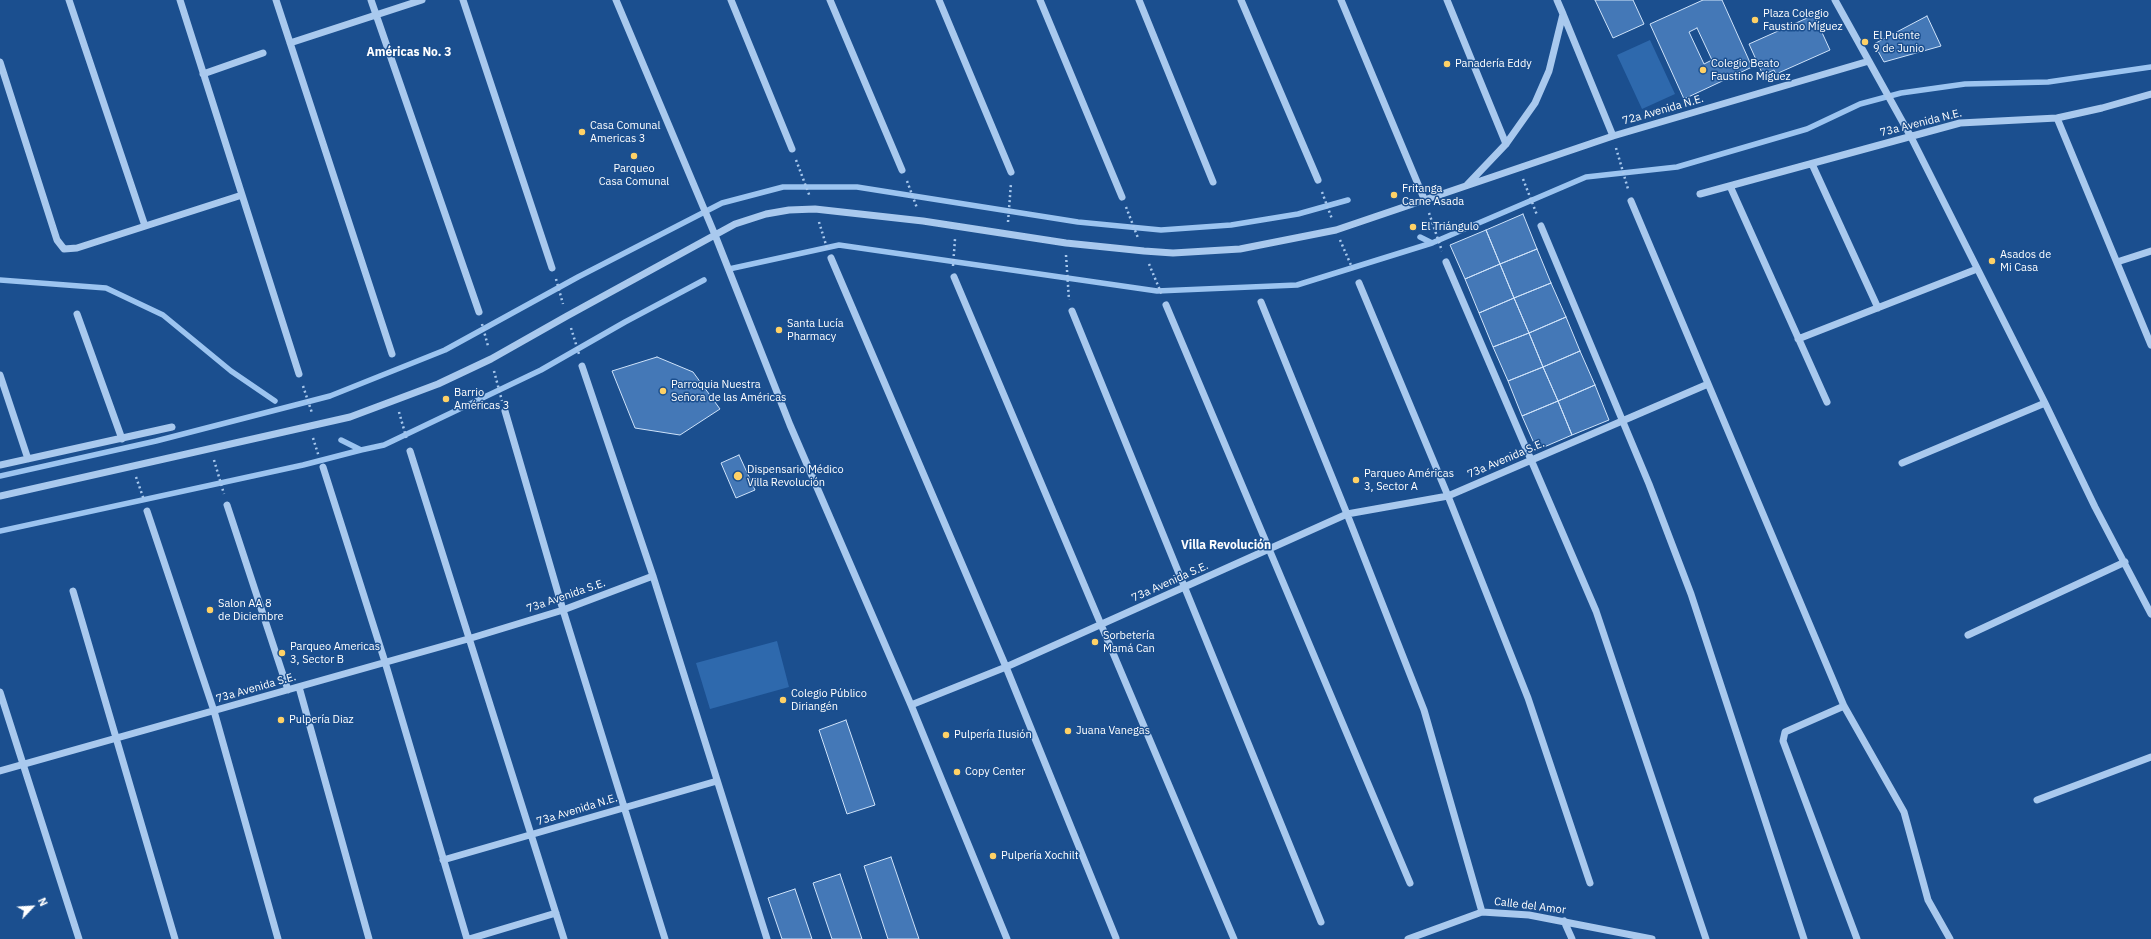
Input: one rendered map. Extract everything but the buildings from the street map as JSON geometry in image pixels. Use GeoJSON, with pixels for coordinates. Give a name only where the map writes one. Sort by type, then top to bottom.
{"type":"FeatureCollection","features":[{"type":"Feature","properties":{"kind":"street"},"geometry":{"type":"LineString","coordinates":[[69,0],[145,226]]}},
{"type":"Feature","properties":{"kind":"street"},"geometry":{"type":"LineString","coordinates":[[180,0],[299,374]]}},
{"type":"Feature","properties":{"kind":"street"},"geometry":{"type":"LineString","coordinates":[[276,0],[392,354]]}},
{"type":"Feature","properties":{"kind":"street"},"geometry":{"type":"LineString","coordinates":[[371,0],[479,312]]}},
{"type":"Feature","properties":{"kind":"street"},"geometry":{"type":"LineString","coordinates":[[290,43],[422,0]]}},
{"type":"Feature","properties":{"kind":"street"},"geometry":{"type":"LineString","coordinates":[[463,0],[552,268]]}},
{"type":"Feature","properties":{"kind":"street"},"geometry":{"type":"LineString","coordinates":[[616,0],[715,235],[790,425],[911,705],[1007,939]]}},
{"type":"Feature","properties":{"kind":"street"},"geometry":{"type":"LineString","coordinates":[[731,0],[792,149]]}},
{"type":"Feature","properties":{"kind":"street"},"geometry":{"type":"LineString","coordinates":[[830,0],[902,170]]}},
{"type":"Feature","properties":{"kind":"street"},"geometry":{"type":"LineString","coordinates":[[939,0],[1011,172]]}},
{"type":"Feature","properties":{"kind":"street"},"geometry":{"type":"LineString","coordinates":[[1040,0],[1122,197]]}},
{"type":"Feature","properties":{"kind":"street"},"geometry":{"type":"LineString","coordinates":[[1139,0],[1213,182]]}},
{"type":"Feature","properties":{"kind":"street"},"geometry":{"type":"LineString","coordinates":[[1241,0],[1318,180]]}},
{"type":"Feature","properties":{"kind":"street"},"geometry":{"type":"LineString","coordinates":[[1341,0],[1425,201]]}},
{"type":"Feature","properties":{"kind":"street"},"geometry":{"type":"LineString","coordinates":[[1447,0],[1506,144]]}},
{"type":"Feature","properties":{"kind":"street"},"geometry":{"type":"LineString","coordinates":[[1557,0],[1614,136]]}},
{"type":"Feature","properties":{"kind":"street"},"geometry":{"type":"LineString","coordinates":[[1835,0],[1911,137],[2045,403],[2095,506],[2151,614]]}},
{"type":"Feature","properties":{"kind":"street"},"geometry":{"type":"LineString","coordinates":[[1466,187],[1506,144],[1535,103],[1549,71],[1563,14]]}},
{"type":"Feature","properties":{"kind":"street"},"geometry":{"type":"LineString","coordinates":[[204,74],[263,53]]}},
{"type":"Feature","properties":{"kind":"street","name":"72a Avenida N.E."},"geometry":{"type":"LineString","coordinates":[[0,496],[350,416],[431,387],[491,359],[735,224],[766,214],[789,210],[815,209],[923,221],[1066,243],[1173,253],[1240,249],[1336,230],[1614,136],[1869,61]]}},
{"type":"Feature","properties":{"kind":"street"},"geometry":{"type":"LineString","coordinates":[[0,62],[56,240],[64,249],[77,248],[242,195]]}},
{"type":"Feature","properties":{"kind":"street","name":"73a Avenida N.E."},"geometry":{"type":"LineString","coordinates":[[1700,194],[1960,123],[2057,118],[2102,108],[2151,94]]}},
{"type":"Feature","properties":{"kind":"street"},"geometry":{"type":"LineString","coordinates":[[2057,118],[2151,345]]}},
{"type":"Feature","properties":{"kind":"street"},"geometry":{"type":"LineString","coordinates":[[1812,164],[1878,308]]}},
{"type":"Feature","properties":{"kind":"street"},"geometry":{"type":"LineString","coordinates":[[1730,186],[1827,402]]}},
{"type":"Feature","properties":{"kind":"street"},"geometry":{"type":"LineString","coordinates":[[1630,201],[1844,706],[1904,812],[1928,900],[1950,939]]}},
{"type":"Feature","properties":{"kind":"street"},"geometry":{"type":"LineString","coordinates":[[1541,226],[1624,421],[1691,594],[1804,939]]}},
{"type":"Feature","properties":{"kind":"street"},"geometry":{"type":"LineString","coordinates":[[2117,262],[2151,252]]}},
{"type":"Feature","properties":{"kind":"street"},"geometry":{"type":"LineString","coordinates":[[830,255],[1006,667],[1116,938]]}},
{"type":"Feature","properties":{"kind":"street"},"geometry":{"type":"LineString","coordinates":[[1446,262],[1530,461],[1596,611],[1706,939]]}},
{"type":"Feature","properties":{"kind":"street"},"geometry":{"type":"LineString","coordinates":[[1798,339],[1977,269]]}},
{"type":"Feature","properties":{"kind":"street"},"geometry":{"type":"LineString","coordinates":[[954,277],[1234,939]]}},
{"type":"Feature","properties":{"kind":"street"},"geometry":{"type":"LineString","coordinates":[[1357,280],[1448,496],[1528,698],[1590,884]]}},
{"type":"Feature","properties":{"kind":"street"},"geometry":{"type":"LineString","coordinates":[[1261,302],[1348,514],[1424,710],[1482,912]]}},
{"type":"Feature","properties":{"kind":"street"},"geometry":{"type":"LineString","coordinates":[[1166,305],[1410,883]]}},
{"type":"Feature","properties":{"kind":"street"},"geometry":{"type":"LineString","coordinates":[[1072,311],[1321,922]]}},
{"type":"Feature","properties":{"kind":"street"},"geometry":{"type":"LineString","coordinates":[[77,314],[122,439]]}},
{"type":"Feature","properties":{"kind":"street"},"geometry":{"type":"LineString","coordinates":[[582,366],[653,576],[716,781],[767,939]]}},
{"type":"Feature","properties":{"kind":"street"},"geometry":{"type":"LineString","coordinates":[[0,375],[28,459]]}},
{"type":"Feature","properties":{"kind":"street","name":"73a Avenida S.E."},"geometry":{"type":"LineString","coordinates":[[911,705],[1006,667],[1348,514],[1448,496],[1708,384]]}},
{"type":"Feature","properties":{"kind":"street"},"geometry":{"type":"LineString","coordinates":[[1902,464],[2045,403]]}},
{"type":"Feature","properties":{"kind":"street"},"geometry":{"type":"LineString","coordinates":[[505,412],[563,610],[665,939]]}},
{"type":"Feature","properties":{"kind":"street"},"geometry":{"type":"LineString","coordinates":[[0,465],[172,427]]}},
{"type":"Feature","properties":{"kind":"street"},"geometry":{"type":"LineString","coordinates":[[410,451],[468,639],[564,939]]}},
{"type":"Feature","properties":{"kind":"street"},"geometry":{"type":"LineString","coordinates":[[323,468],[386,662],[443,860],[468,939],[556,913]]}},
{"type":"Feature","properties":{"kind":"street"},"geometry":{"type":"LineString","coordinates":[[227,505],[288,690]]}},
{"type":"Feature","properties":{"kind":"street"},"geometry":{"type":"LineString","coordinates":[[147,511],[214,711],[278,939]]}},
{"type":"Feature","properties":{"kind":"street"},"geometry":{"type":"LineString","coordinates":[[1968,635],[2125,562]]}},
{"type":"Feature","properties":{"kind":"street","name":"73a Avenida S.E."},"geometry":{"type":"LineString","coordinates":[[0,771],[468,639],[563,610],[653,576]]}},
{"type":"Feature","properties":{"kind":"street"},"geometry":{"type":"LineString","coordinates":[[73,591],[175,939]]}},
{"type":"Feature","properties":{"kind":"street"},"geometry":{"type":"LineString","coordinates":[[299,687],[370,939]]}},
{"type":"Feature","properties":{"kind":"street"},"geometry":{"type":"LineString","coordinates":[[0,692],[80,939]]}},
{"type":"Feature","properties":{"kind":"street"},"geometry":{"type":"LineString","coordinates":[[1844,706],[1785,732],[1783,741],[1857,939]]}},
{"type":"Feature","properties":{"kind":"street"},"geometry":{"type":"LineString","coordinates":[[2037,800],[2151,757]]}},
{"type":"Feature","properties":{"kind":"street","name":"73a Avenida N.E."},"geometry":{"type":"LineString","coordinates":[[443,860],[716,781]]}},
{"type":"Feature","properties":{"kind":"street","name":"Calle del Amor"},"geometry":{"type":"LineString","coordinates":[[1408,939],[1426,936],[1482,912],[1530,915],[1652,939]]}},
{"type":"Feature","properties":{"kind":"street"},"geometry":{"type":"LineString","coordinates":[[1564,921],[1572,939]]}},
{"type":"Feature","properties":{"kind":"path"},"geometry":{"type":"LineString","coordinates":[[1617,151],[1626,184]]}},
{"type":"Feature","properties":{"kind":"path"},"geometry":{"type":"LineString","coordinates":[[800,171],[809,194]]}},
{"type":"Feature","properties":{"kind":"path"},"geometry":{"type":"LineString","coordinates":[[908,184],[917,208]]}},
{"type":"Feature","properties":{"kind":"path"},"geometry":{"type":"LineString","coordinates":[[1526,187],[1536,213]]}},
{"type":"Feature","properties":{"kind":"path"},"geometry":{"type":"LineString","coordinates":[[1323,194],[1334,223]]}},
{"type":"Feature","properties":{"kind":"path"},"geometry":{"type":"LineString","coordinates":[[1009,219],[1011,198]]}},
{"type":"Feature","properties":{"kind":"path"},"geometry":{"type":"LineString","coordinates":[[1128,212],[1138,236]]}},
{"type":"Feature","properties":{"kind":"path"},"geometry":{"type":"LineString","coordinates":[[1429,214],[1440,246]]}},
{"type":"Feature","properties":{"kind":"path"},"geometry":{"type":"LineString","coordinates":[[820,226],[830,255]]}},
{"type":"Feature","properties":{"kind":"path"},"geometry":{"type":"LineString","coordinates":[[953,266],[955,241]]}},
{"type":"Feature","properties":{"kind":"path"},"geometry":{"type":"LineString","coordinates":[[1344,248],[1357,280]]}},
{"type":"Feature","properties":{"kind":"path"},"geometry":{"type":"LineString","coordinates":[[1066,262],[1068,294]]}},
{"type":"Feature","properties":{"kind":"path"},"geometry":{"type":"LineString","coordinates":[[1153,274],[1161,294]]}},
{"type":"Feature","properties":{"kind":"path"},"geometry":{"type":"LineString","coordinates":[[556,280],[561,297]]}},
{"type":"Feature","properties":{"kind":"path"},"geometry":{"type":"LineString","coordinates":[[482,325],[486,340]]}},
{"type":"Feature","properties":{"kind":"path"},"geometry":{"type":"LineString","coordinates":[[573,336],[580,357]]}},
{"type":"Feature","properties":{"kind":"path"},"geometry":{"type":"LineString","coordinates":[[494,373],[502,401]]}},
{"type":"Feature","properties":{"kind":"path"},"geometry":{"type":"LineString","coordinates":[[303,386],[311,410]]}},
{"type":"Feature","properties":{"kind":"path"},"geometry":{"type":"LineString","coordinates":[[402,424],[408,443]]}},
{"type":"Feature","properties":{"kind":"path"},"geometry":{"type":"LineString","coordinates":[[310,426],[318,455]]}},
{"type":"Feature","properties":{"kind":"path"},"geometry":{"type":"LineString","coordinates":[[210,448],[222,486]]}},
{"type":"Feature","properties":{"kind":"shaded area"},"geometry":{"type":"Polygon","coordinates":[[[1650,40],[1675,94],[1642,109],[1617,55],[1650,40]]]}},
{"type":"Feature","properties":{"kind":"shaded area"},"geometry":{"type":"Polygon","coordinates":[[[777,641],[789,687],[710,709],[696,663],[777,641]]]}},
{"type":"Feature","properties":{"kind":"waterway"},"geometry":{"type":"LineString","coordinates":[[729,269],[839,245],[1157,291],[1297,285],[1432,243],[1586,177],[1677,167],[1807,129],[1860,104],[1901,93],[1965,84],[2048,82],[2151,67]]}},
{"type":"Feature","properties":{"kind":"waterway"},"geometry":{"type":"LineString","coordinates":[[0,476],[156,441],[330,396],[445,350],[578,277],[722,203],[783,187],[857,187],[1078,222],[1161,230],[1231,225],[1298,214],[1348,200]]}},
{"type":"Feature","properties":{"kind":"waterway"},"geometry":{"type":"LineString","coordinates":[[1420,237],[1432,243]]}},
{"type":"Feature","properties":{"kind":"waterway"},"geometry":{"type":"LineString","coordinates":[[0,280],[106,288],[163,315],[231,371],[275,401]]}},
{"type":"Feature","properties":{"kind":"waterway"},"geometry":{"type":"LineString","coordinates":[[341,440],[361,450],[384,445],[541,370],[625,322],[704,280]]}},
{"type":"Feature","properties":{"kind":"waterway"},"geometry":{"type":"LineString","coordinates":[[0,531],[303,465],[361,450]]}},
{"type":"Feature","properties":{"kind":"place","name":"Plaza Colegio Faustino Míguez"},"geometry":{"type":"Point","coordinates":[1755,20]}},
{"type":"Feature","properties":{"kind":"place","name":"El Puente 9 de Junio"},"geometry":{"type":"Point","coordinates":[1865,42]}},
{"type":"Feature","properties":{"kind":"place","name":"Panadería Eddy"},"geometry":{"type":"Point","coordinates":[1447,64]}},
{"type":"Feature","properties":{"kind":"place","name":"Colegio Beato Faustino Míguez"},"geometry":{"type":"Point","coordinates":[1703,70]}},
{"type":"Feature","properties":{"kind":"place","name":"Casa Comunal Americas 3"},"geometry":{"type":"Point","coordinates":[582,132]}},
{"type":"Feature","properties":{"kind":"place","name":"Parqueo Casa Comunal"},"geometry":{"type":"Point","coordinates":[634,156]}},
{"type":"Feature","properties":{"kind":"place","name":"Fritanga Carne Asada"},"geometry":{"type":"Point","coordinates":[1394,195]}},
{"type":"Feature","properties":{"kind":"place","name":"El Triángulo"},"geometry":{"type":"Point","coordinates":[1413,227]}},
{"type":"Feature","properties":{"kind":"place","name":"Asados de Mi Casa"},"geometry":{"type":"Point","coordinates":[1992,261]}},
{"type":"Feature","properties":{"kind":"place","name":"Santa Lucía Pharmacy"},"geometry":{"type":"Point","coordinates":[779,330]}},
{"type":"Feature","properties":{"kind":"place","name":"Parroquia Nuestra Señora de las Américas"},"geometry":{"type":"Point","coordinates":[663,391]}},
{"type":"Feature","properties":{"kind":"place","name":"Barrio Américas 3"},"geometry":{"type":"Point","coordinates":[446,399]}},
{"type":"Feature","properties":{"kind":"place","name":"Dispensario Médico Villa Revolución"},"geometry":{"type":"Point","coordinates":[738,476]}},
{"type":"Feature","properties":{"kind":"place","name":"Parqueo Américas 3, Sector A"},"geometry":{"type":"Point","coordinates":[1356,480]}},
{"type":"Feature","properties":{"kind":"place","name":"Salon AA 8 de Diciembre"},"geometry":{"type":"Point","coordinates":[210,610]}},
{"type":"Feature","properties":{"kind":"place","name":"Sorbetería Mamá Can"},"geometry":{"type":"Point","coordinates":[1095,642]}},
{"type":"Feature","properties":{"kind":"place","name":"Parqueo Americas 3, Sector B"},"geometry":{"type":"Point","coordinates":[282,653]}},
{"type":"Feature","properties":{"kind":"place","name":"Colegio Público Diriangén"},"geometry":{"type":"Point","coordinates":[783,700]}},
{"type":"Feature","properties":{"kind":"place","name":"Pulpería Diaz"},"geometry":{"type":"Point","coordinates":[281,720]}},
{"type":"Feature","properties":{"kind":"place","name":"Juana Vanegas"},"geometry":{"type":"Point","coordinates":[1068,731]}},
{"type":"Feature","properties":{"kind":"place","name":"Pulpería Ilusión"},"geometry":{"type":"Point","coordinates":[946,735]}},
{"type":"Feature","properties":{"kind":"place","name":"Copy Center"},"geometry":{"type":"Point","coordinates":[957,772]}},
{"type":"Feature","properties":{"kind":"place","name":"Pulpería Xochilt"},"geometry":{"type":"Point","coordinates":[993,856]}},
{"type":"Feature","properties":{"kind":"district","name":"Américas No. 3"},"geometry":{"type":"Point","coordinates":[409,53]}},
{"type":"Feature","properties":{"kind":"district","name":"Villa Revolución"},"geometry":{"type":"Point","coordinates":[1226,546]}}]}
